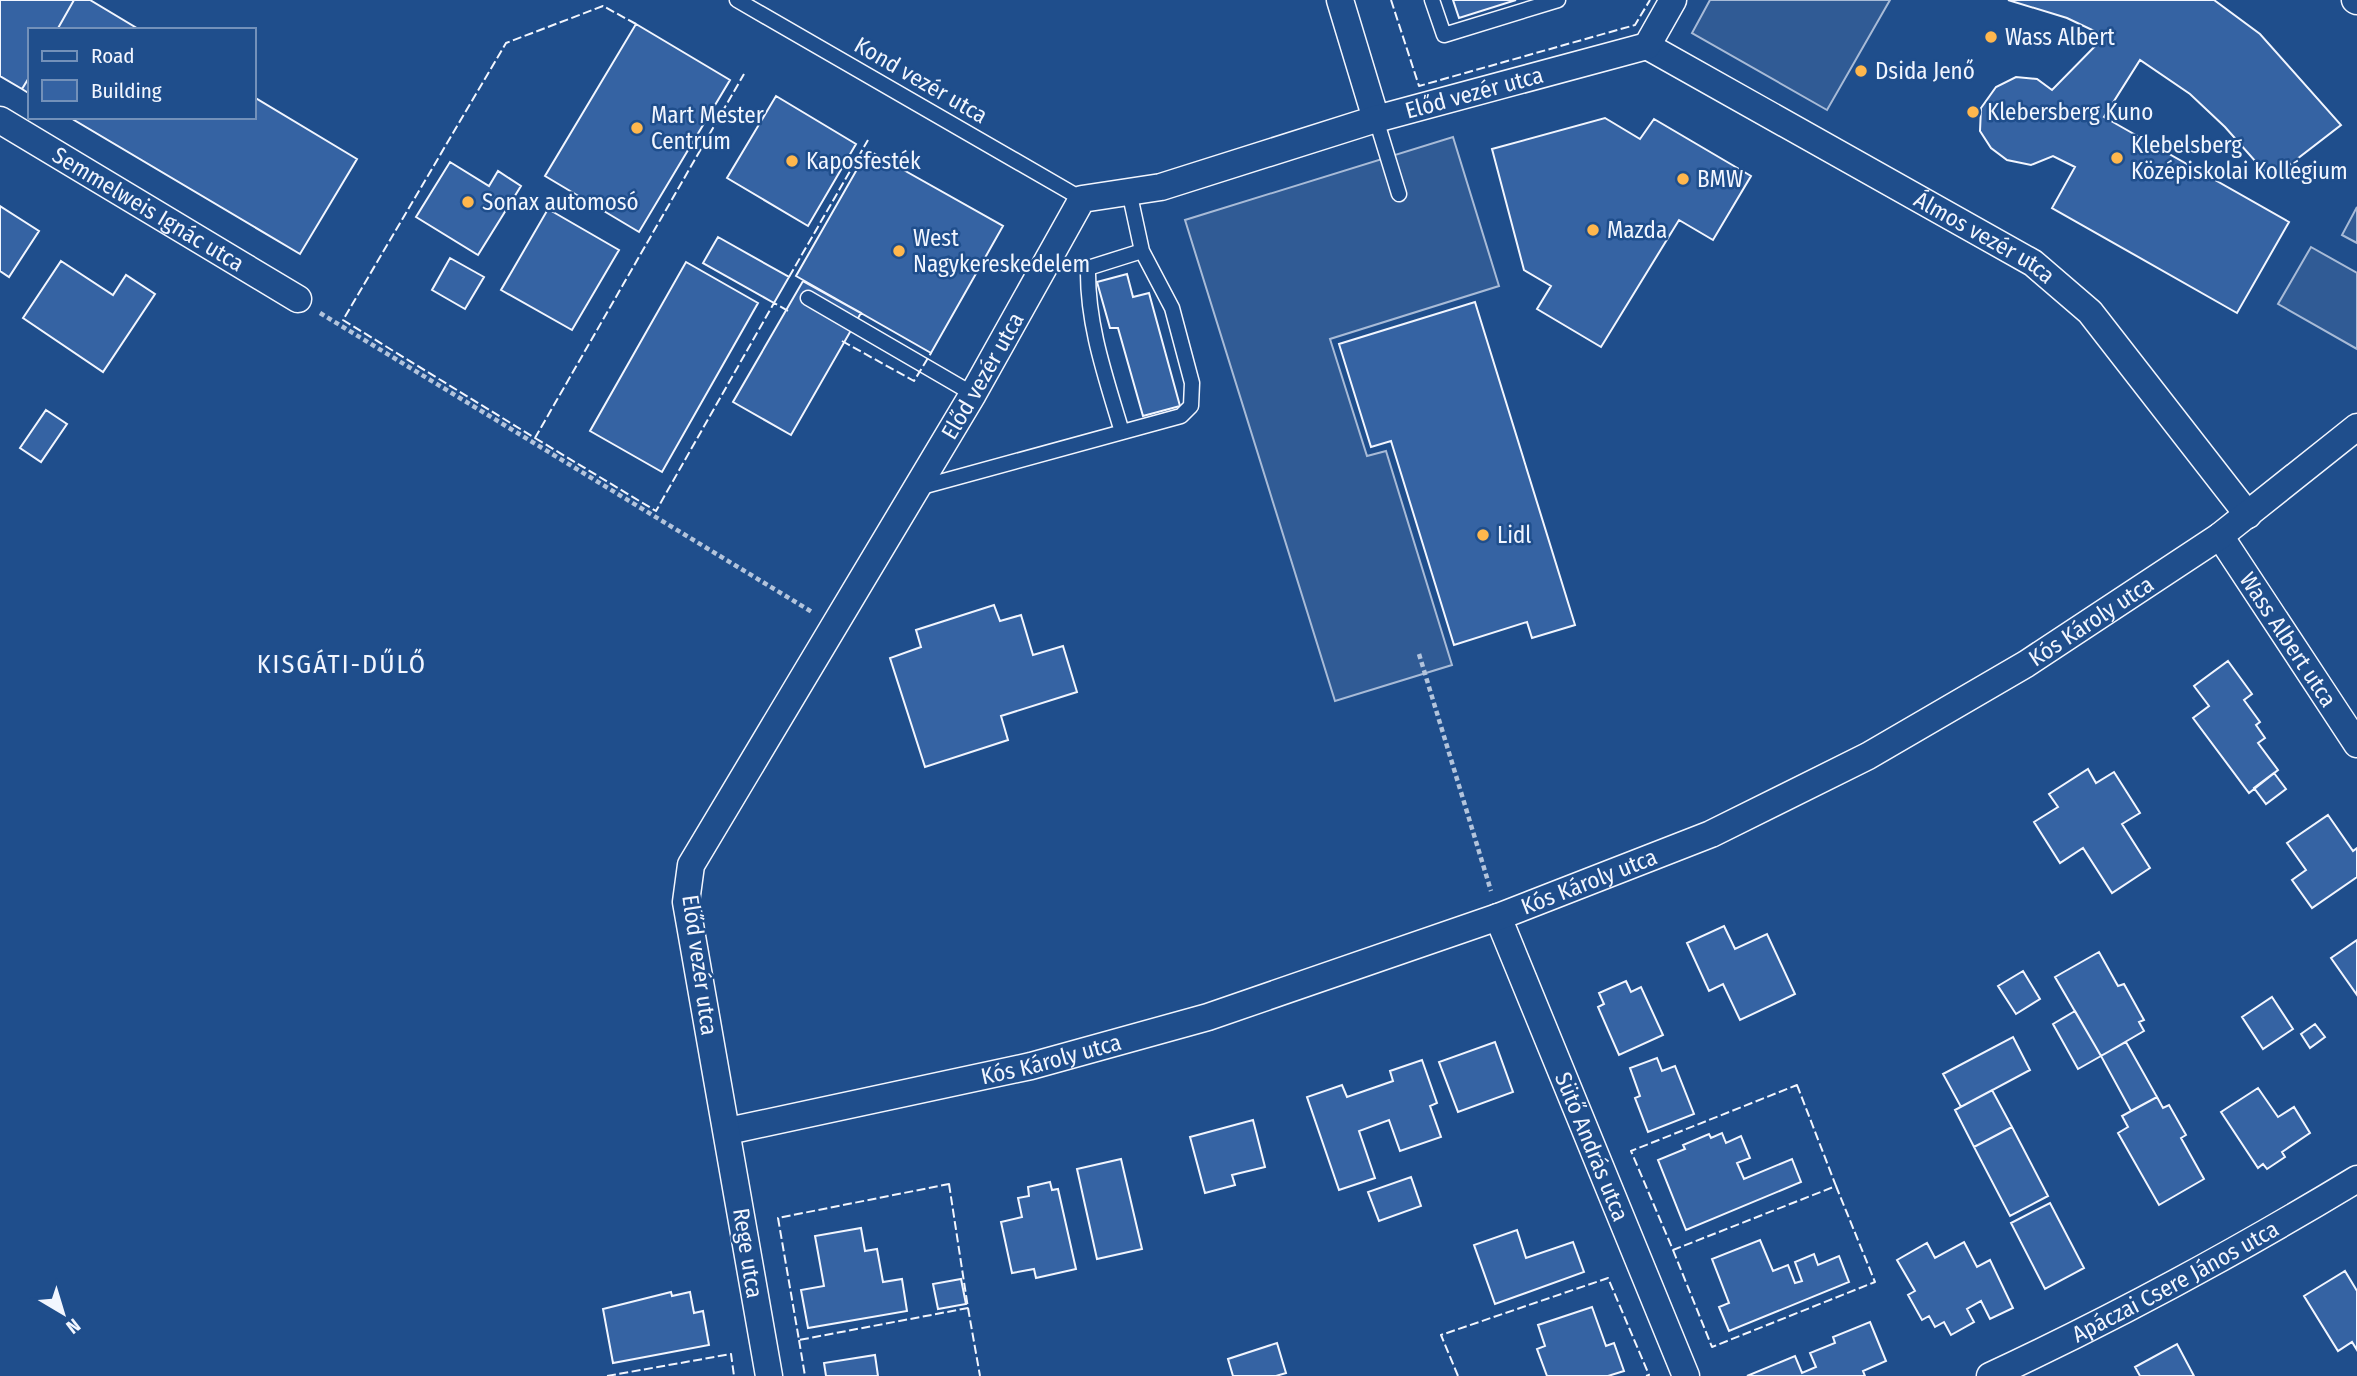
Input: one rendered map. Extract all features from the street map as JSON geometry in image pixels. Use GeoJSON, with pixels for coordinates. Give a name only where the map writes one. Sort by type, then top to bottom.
{"type":"FeatureCollection","features":[{"type":"Feature","properties":{"kind":"street"},"geometry":{"type":"LineString","coordinates":[[1340,0],[1376,119]]}},
{"type":"Feature","properties":{"kind":"street"},"geometry":{"type":"LineString","coordinates":[[1647,46],[1673,0]]}},
{"type":"Feature","properties":{"kind":"street","name":"Előd vezér utca"},"geometry":{"type":"LineString","coordinates":[[728,1131],[686,902],[691,864],[973,394],[1082,199],[1161,187],[1376,119],[1647,46]]}},
{"type":"Feature","properties":{"kind":"street","name":"Álmos vezér utca"},"geometry":{"type":"LineString","coordinates":[[1647,46],[2033,263],[2090,312],[2248,515]]}},
{"type":"Feature","properties":{"kind":"street","name":"Semmelweis Ignác utca"},"geometry":{"type":"LineString","coordinates":[[0,120],[298,299]]}},
{"type":"Feature","properties":{"kind":"street","name":"Kós Károly utca"},"geometry":{"type":"LineString","coordinates":[[728,1131],[1031,1066],[1208,1017],[1499,917],[1710,834],[1868,756],[2026,664],[2220,536],[2357,427]]}},
{"type":"Feature","properties":{"kind":"street","name":"Wass Albert utca"},"geometry":{"type":"LineString","coordinates":[[2220,536],[2357,744]]}},
{"type":"Feature","properties":{"kind":"street","name":"Sütő András utca"},"geometry":{"type":"LineString","coordinates":[[1499,917],[1686,1376]]}},
{"type":"Feature","properties":{"kind":"street","name":"Rege utca"},"geometry":{"type":"LineString","coordinates":[[728,1131],[769,1376]]}},
{"type":"Feature","properties":{"kind":"street","name":"Apáczai Csere János utca"},"geometry":{"type":"LineString","coordinates":[[1990,1376],[2079,1335],[2256,1240],[2357,1179]]}},
{"type":"Feature","properties":{"kind":"lane","name":"Kond vezér utca"},"geometry":{"type":"LineString","coordinates":[[737,0],[1082,199]]}},
{"type":"Feature","properties":{"kind":"lane"},"geometry":{"type":"LineString","coordinates":[[1432,0],[1444,35],[1558,0]]}},
{"type":"Feature","properties":{"kind":"lane"},"geometry":{"type":"LineString","coordinates":[[1376,119],[1399,194]]}},
{"type":"Feature","properties":{"kind":"lane"},"geometry":{"type":"LineString","coordinates":[[916,489],[1181,416],[1191,406],[1192,383],[1172,308],[1142,251],[1129,191]]}},
{"type":"Feature","properties":{"kind":"lane"},"geometry":{"type":"LineString","coordinates":[[1122,432],[1095,339],[1088,292],[1088,268],[1142,251]]}},
{"type":"Feature","properties":{"kind":"lane"},"geometry":{"type":"LineString","coordinates":[[808,299],[973,394]]}},
{"type":"Feature","properties":{"kind":"path"},"geometry":{"type":"LineString","coordinates":[[298,299],[834,625]]}},
{"type":"Feature","properties":{"kind":"path"},"geometry":{"type":"LineString","coordinates":[[1419,654],[1499,917]]}},
{"type":"Feature","properties":{"kind":"shaded area"},"geometry":{"type":"Polygon","coordinates":[[[1710,0],[1890,0],[1827,110],[1692,33],[1710,0]]]}},
{"type":"Feature","properties":{"kind":"shaded area"},"geometry":{"type":"Polygon","coordinates":[[[1453,137],[1499,286],[1330,339],[1367,456],[1386,451],[1452,665],[1335,701],[1185,220],[1453,137]]]}},
{"type":"Feature","properties":{"kind":"shaded area"},"geometry":{"type":"Polygon","coordinates":[[[2357,207],[2357,243],[2342,235],[2357,207]]]}},
{"type":"Feature","properties":{"kind":"shaded area"},"geometry":{"type":"Polygon","coordinates":[[[2311,247],[2357,273],[2357,349],[2278,304],[2311,247]]]}},
{"type":"Feature","properties":{"kind":"building"},"geometry":{"type":"Polygon","coordinates":[[[0,0],[74,0],[58,28],[28,28],[28,79],[22,89],[0,76],[0,0]]]}},
{"type":"Feature","properties":{"kind":"building"},"geometry":{"type":"Polygon","coordinates":[[[74,0],[90,0],[137,28],[58,28],[74,0]]]}},
{"type":"Feature","properties":{"kind":"building"},"geometry":{"type":"Polygon","coordinates":[[[1453,0],[1516,0],[1459,18],[1453,0]]]}},
{"type":"Feature","properties":{"kind":"building","name":"Klebelsberg Középiskolai Kollégium"},"geometry":{"type":"Polygon","coordinates":[[[2008,0],[2214,0],[2260,34],[2341,125],[2271,179],[2225,127],[2190,94],[2140,60],[2104,117],[2289,222],[2237,313],[2052,208],[2075,167],[2053,156],[2031,165],[2007,160],[1991,148],[1980,131],[1981,108],[1996,87],[2016,77],[2037,79],[2052,90],[2105,36],[2067,18],[2008,0]]]}},
{"type":"Feature","properties":{"kind":"building","name":"Mart Mester Centrum"},"geometry":{"type":"Polygon","coordinates":[[[636,24],[730,80],[639,232],[545,176],[636,24]]]}},
{"type":"Feature","properties":{"kind":"building"},"geometry":{"type":"Polygon","coordinates":[[[28,79],[28,93],[22,89],[28,79]]]}},
{"type":"Feature","properties":{"kind":"building","name":"Kaposfesték"},"geometry":{"type":"Polygon","coordinates":[[[776,96],[856,144],[808,226],[727,178],[776,96]]]}},
{"type":"Feature","properties":{"kind":"building"},"geometry":{"type":"Polygon","coordinates":[[[256,98],[357,159],[300,254],[72,119],[256,119],[256,98]]]}},
{"type":"Feature","properties":{"kind":"building","name":"Mazda"},"geometry":{"type":"Polygon","coordinates":[[[1605,118],[1640,139],[1654,119],[1751,176],[1713,240],[1679,220],[1601,347],[1537,309],[1551,286],[1524,270],[1492,149],[1605,118]]]}},
{"type":"Feature","properties":{"kind":"building","name":"West Nagykereskedelem"},"geometry":{"type":"Polygon","coordinates":[[[868,150],[1003,226],[931,353],[796,276],[868,150]]]}},
{"type":"Feature","properties":{"kind":"building","name":"Sonax automosó"},"geometry":{"type":"Polygon","coordinates":[[[450,162],[489,186],[498,171],[521,186],[478,255],[416,217],[450,162]]]}},
{"type":"Feature","properties":{"kind":"building"},"geometry":{"type":"Polygon","coordinates":[[[0,206],[39,231],[9,277],[0,271],[0,206]]]}},
{"type":"Feature","properties":{"kind":"building"},"geometry":{"type":"Polygon","coordinates":[[[548,209],[619,250],[572,330],[501,290],[548,209]]]}},
{"type":"Feature","properties":{"kind":"building"},"geometry":{"type":"Polygon","coordinates":[[[718,237],[789,277],[774,303],[703,263],[718,237]]]}},
{"type":"Feature","properties":{"kind":"building"},"geometry":{"type":"Polygon","coordinates":[[[450,258],[484,277],[465,309],[432,290],[450,258]]]}},
{"type":"Feature","properties":{"kind":"building"},"geometry":{"type":"Polygon","coordinates":[[[61,261],[113,295],[126,275],[155,294],[103,372],[23,318],[61,261]]]}},
{"type":"Feature","properties":{"kind":"building"},"geometry":{"type":"Polygon","coordinates":[[[686,262],[758,303],[662,472],[590,431],[686,262]]]}},
{"type":"Feature","properties":{"kind":"building"},"geometry":{"type":"Polygon","coordinates":[[[1127,274],[1133,297],[1149,293],[1180,406],[1143,416],[1118,328],[1110,328],[1097,282],[1127,274]]]}},
{"type":"Feature","properties":{"kind":"building"},"geometry":{"type":"Polygon","coordinates":[[[803,281],[861,313],[791,435],[733,402],[803,281]]]}},
{"type":"Feature","properties":{"kind":"building","name":"Lidl"},"geometry":{"type":"Polygon","coordinates":[[[1475,302],[1575,625],[1532,638],[1527,622],[1454,645],[1391,441],[1371,447],[1339,344],[1475,302]]]}},
{"type":"Feature","properties":{"kind":"building"},"geometry":{"type":"Polygon","coordinates":[[[46,410],[67,424],[41,462],[20,448],[46,410]]]}},
{"type":"Feature","properties":{"kind":"building"},"geometry":{"type":"Polygon","coordinates":[[[994,605],[1000,621],[1021,615],[1033,655],[1063,646],[1077,692],[1001,716],[1008,740],[925,767],[890,658],[921,647],[916,630],[994,605]]]}},
{"type":"Feature","properties":{"kind":"building"},"geometry":{"type":"Polygon","coordinates":[[[2228,661],[2252,694],[2244,700],[2260,722],[2256,725],[2265,738],[2258,743],[2278,770],[2249,793],[2193,718],[2209,706],[2194,686],[2228,661]]]}},
{"type":"Feature","properties":{"kind":"building"},"geometry":{"type":"Polygon","coordinates":[[[2088,769],[2096,783],[2114,772],[2140,813],[2122,824],[2150,868],[2112,893],[2083,848],[2060,863],[2034,822],[2058,807],[2049,794],[2088,769]]]}},
{"type":"Feature","properties":{"kind":"building"},"geometry":{"type":"Polygon","coordinates":[[[2274,773],[2286,789],[2266,804],[2254,788],[2274,773]]]}},
{"type":"Feature","properties":{"kind":"building"},"geometry":{"type":"Polygon","coordinates":[[[2328,815],[2353,851],[2357,848],[2357,877],[2312,908],[2292,880],[2306,870],[2287,843],[2328,815]]]}},
{"type":"Feature","properties":{"kind":"building"},"geometry":{"type":"Polygon","coordinates":[[[1724,926],[1735,949],[1767,934],[1795,994],[1740,1020],[1723,984],[1709,991],[1687,943],[1724,926]]]}},
{"type":"Feature","properties":{"kind":"building"},"geometry":{"type":"Polygon","coordinates":[[[2357,940],[2357,995],[2331,958],[2357,940]]]}},
{"type":"Feature","properties":{"kind":"building"},"geometry":{"type":"Polygon","coordinates":[[[2099,952],[2118,986],[2124,984],[2144,1020],[2139,1022],[2144,1031],[2101,1056],[2055,977],[2099,952]]]}},
{"type":"Feature","properties":{"kind":"building"},"geometry":{"type":"Polygon","coordinates":[[[2023,971],[2040,999],[2016,1014],[1998,986],[2023,971]]]}},
{"type":"Feature","properties":{"kind":"building"},"geometry":{"type":"Polygon","coordinates":[[[1626,981],[1631,992],[1641,987],[1663,1035],[1619,1055],[1598,1007],[1604,1004],[1599,993],[1626,981]]]}},
{"type":"Feature","properties":{"kind":"building"},"geometry":{"type":"Polygon","coordinates":[[[2272,997],[2293,1029],[2263,1049],[2242,1017],[2272,997]]]}},
{"type":"Feature","properties":{"kind":"building"},"geometry":{"type":"Polygon","coordinates":[[[2075,1011],[2101,1056],[2078,1069],[2053,1024],[2075,1011]]]}},
{"type":"Feature","properties":{"kind":"building"},"geometry":{"type":"Polygon","coordinates":[[[2315,1024],[2325,1037],[2310,1048],[2301,1034],[2315,1024]]]}},
{"type":"Feature","properties":{"kind":"building"},"geometry":{"type":"Polygon","coordinates":[[[2013,1037],[2030,1070],[1961,1107],[1943,1074],[2013,1037]]]}},
{"type":"Feature","properties":{"kind":"building"},"geometry":{"type":"Polygon","coordinates":[[[1495,1042],[1513,1092],[1458,1112],[1439,1062],[1495,1042]]]}},
{"type":"Feature","properties":{"kind":"building"},"geometry":{"type":"Polygon","coordinates":[[[2126,1042],[2157,1097],[2131,1111],[2101,1056],[2126,1042]]]}},
{"type":"Feature","properties":{"kind":"building"},"geometry":{"type":"Polygon","coordinates":[[[1657,1058],[1662,1071],[1675,1066],[1694,1114],[1648,1132],[1635,1098],[1640,1096],[1630,1068],[1657,1058]]]}},
{"type":"Feature","properties":{"kind":"building"},"geometry":{"type":"Polygon","coordinates":[[[1422,1060],[1437,1103],[1430,1106],[1441,1137],[1400,1151],[1389,1120],[1359,1131],[1375,1178],[1339,1190],[1307,1097],[1342,1085],[1347,1097],[1393,1081],[1390,1071],[1422,1060]]]}},
{"type":"Feature","properties":{"kind":"building"},"geometry":{"type":"Polygon","coordinates":[[[2258,1088],[2278,1117],[2294,1107],[2310,1133],[2282,1152],[2285,1157],[2267,1169],[2263,1164],[2258,1168],[2221,1112],[2258,1088]]]}},
{"type":"Feature","properties":{"kind":"building"},"geometry":{"type":"Polygon","coordinates":[[[1992,1090],[2012,1127],[1974,1147],[1955,1110],[1992,1090]]]}},
{"type":"Feature","properties":{"kind":"building"},"geometry":{"type":"Polygon","coordinates":[[[2157,1097],[2163,1108],[2169,1105],[2186,1135],[2181,1138],[2204,1179],[2159,1205],[2118,1133],[2128,1127],[2122,1116],[2157,1097]]]}},
{"type":"Feature","properties":{"kind":"building"},"geometry":{"type":"Polygon","coordinates":[[[1253,1120],[1265,1167],[1232,1175],[1235,1185],[1205,1193],[1190,1137],[1253,1120]]]}},
{"type":"Feature","properties":{"kind":"building"},"geometry":{"type":"Polygon","coordinates":[[[2012,1127],[2048,1196],[2010,1216],[1974,1147],[2012,1127]]]}},
{"type":"Feature","properties":{"kind":"building"},"geometry":{"type":"Polygon","coordinates":[[[1722,1133],[1726,1143],[1741,1136],[1750,1158],[1737,1163],[1744,1179],[1792,1159],[1801,1182],[1686,1230],[1658,1160],[1685,1149],[1683,1145],[1709,1134],[1711,1138],[1722,1133]]]}},
{"type":"Feature","properties":{"kind":"building"},"geometry":{"type":"Polygon","coordinates":[[[1121,1159],[1142,1249],[1097,1259],[1077,1169],[1121,1159]]]}},
{"type":"Feature","properties":{"kind":"building"},"geometry":{"type":"Polygon","coordinates":[[[1411,1177],[1421,1206],[1379,1221],[1368,1192],[1411,1177]]]}},
{"type":"Feature","properties":{"kind":"building"},"geometry":{"type":"Polygon","coordinates":[[[1050,1182],[1052,1190],[1058,1189],[1076,1269],[1036,1278],[1034,1269],[1012,1273],[1001,1222],[1022,1217],[1018,1198],[1029,1196],[1028,1187],[1050,1182]]]}},
{"type":"Feature","properties":{"kind":"building"},"geometry":{"type":"Polygon","coordinates":[[[2050,1203],[2084,1268],[2045,1289],[2011,1223],[2050,1203]]]}},
{"type":"Feature","properties":{"kind":"building"},"geometry":{"type":"Polygon","coordinates":[[[861,1228],[865,1251],[877,1249],[883,1282],[902,1279],[907,1311],[808,1328],[801,1290],[824,1286],[815,1236],[861,1228]]]}},
{"type":"Feature","properties":{"kind":"building"},"geometry":{"type":"Polygon","coordinates":[[[1517,1230],[1526,1258],[1573,1242],[1584,1272],[1495,1304],[1474,1245],[1517,1230]]]}},
{"type":"Feature","properties":{"kind":"building"},"geometry":{"type":"Polygon","coordinates":[[[1760,1240],[1773,1271],[1788,1265],[1795,1283],[1802,1281],[1795,1262],[1814,1254],[1818,1265],[1839,1256],[1849,1282],[1729,1331],[1719,1307],[1729,1303],[1712,1259],[1760,1240]]]}},
{"type":"Feature","properties":{"kind":"building"},"geometry":{"type":"Polygon","coordinates":[[[1964,1242],[1977,1267],[1990,1260],[2013,1308],[1990,1319],[1981,1301],[1967,1309],[1974,1322],[1951,1335],[1944,1322],[1935,1327],[1929,1316],[1922,1320],[1908,1295],[1915,1291],[1897,1260],[1927,1243],[1935,1258],[1964,1242]]]}},
{"type":"Feature","properties":{"kind":"building"},"geometry":{"type":"Polygon","coordinates":[[[2345,1271],[2357,1291],[2357,1350],[2352,1342],[2338,1351],[2304,1296],[2345,1271]]]}},
{"type":"Feature","properties":{"kind":"building"},"geometry":{"type":"Polygon","coordinates":[[[961,1279],[966,1304],[938,1309],[933,1284],[961,1279]]]}},
{"type":"Feature","properties":{"kind":"building"},"geometry":{"type":"Polygon","coordinates":[[[671,1292],[672,1296],[690,1292],[694,1313],[703,1311],[709,1345],[613,1363],[603,1309],[671,1292]]]}},
{"type":"Feature","properties":{"kind":"building"},"geometry":{"type":"Polygon","coordinates":[[[1592,1307],[1606,1346],[1614,1343],[1624,1371],[1608,1376],[1547,1376],[1537,1349],[1545,1346],[1538,1325],[1592,1307]]]}},
{"type":"Feature","properties":{"kind":"building"},"geometry":{"type":"Polygon","coordinates":[[[1870,1322],[1886,1361],[1863,1371],[1865,1376],[1747,1376],[1795,1356],[1802,1373],[1816,1367],[1810,1353],[1835,1343],[1833,1337],[1870,1322]]]}},
{"type":"Feature","properties":{"kind":"building"},"geometry":{"type":"Polygon","coordinates":[[[1277,1343],[1286,1373],[1276,1376],[1233,1376],[1228,1359],[1277,1343]]]}},
{"type":"Feature","properties":{"kind":"building"},"geometry":{"type":"Polygon","coordinates":[[[2177,1344],[2194,1376],[2140,1376],[2135,1367],[2177,1344]]]}},
{"type":"Feature","properties":{"kind":"building"},"geometry":{"type":"Polygon","coordinates":[[[875,1355],[878,1376],[826,1376],[824,1363],[875,1355]]]}},
{"type":"Feature","properties":{"kind":"fence"},"geometry":{"type":"LineString","coordinates":[[1391,0],[1419,86],[1635,25],[1650,0]]}},
{"type":"Feature","properties":{"kind":"fence"},"geometry":{"type":"LineString","coordinates":[[636,24],[603,6],[506,43],[343,320],[535,438],[744,74]]}},
{"type":"Feature","properties":{"kind":"fence"},"geometry":{"type":"LineString","coordinates":[[789,277],[868,140]]}},
{"type":"Feature","properties":{"kind":"fence"},"geometry":{"type":"LineString","coordinates":[[535,438],[656,511],[774,303],[790,312]]}},
{"type":"Feature","properties":{"kind":"fence"},"geometry":{"type":"LineString","coordinates":[[842,341],[914,381],[931,353]]}},
{"type":"Feature","properties":{"kind":"fence"},"geometry":{"type":"LineString","coordinates":[[1797,1085],[1836,1186],[1673,1250],[1631,1151],[1797,1085]]}},
{"type":"Feature","properties":{"kind":"fence"},"geometry":{"type":"LineString","coordinates":[[949,1184],[968,1308],[799,1340],[778,1218],[949,1184]]}},
{"type":"Feature","properties":{"kind":"fence"},"geometry":{"type":"LineString","coordinates":[[1673,1250],[1712,1347],[1875,1282],[1836,1186]]}},
{"type":"Feature","properties":{"kind":"fence"},"geometry":{"type":"LineString","coordinates":[[1458,1376],[1441,1335],[1608,1278],[1649,1375],[1646,1376]]}},
{"type":"Feature","properties":{"kind":"fence"},"geometry":{"type":"LineString","coordinates":[[968,1308],[980,1376]]}},
{"type":"Feature","properties":{"kind":"fence"},"geometry":{"type":"LineString","coordinates":[[799,1340],[805,1376]]}},
{"type":"Feature","properties":{"kind":"fence"},"geometry":{"type":"LineString","coordinates":[[607,1376],[731,1354],[734,1376]]}},
{"type":"Feature","properties":{"kind":"place","name":"Wass Albert"},"geometry":{"type":"Point","coordinates":[1991,37]}},
{"type":"Feature","properties":{"kind":"place","name":"Dsida Jenő"},"geometry":{"type":"Point","coordinates":[1861,71]}},
{"type":"Feature","properties":{"kind":"place","name":"Klebersberg Kuno"},"geometry":{"type":"Point","coordinates":[1973,112]}},
{"type":"Feature","properties":{"kind":"place","name":"Mart Mester Centrum"},"geometry":{"type":"Point","coordinates":[637,128]}},
{"type":"Feature","properties":{"kind":"place","name":"Klebelsberg Középiskolai Kollégium"},"geometry":{"type":"Point","coordinates":[2117,158]}},
{"type":"Feature","properties":{"kind":"place","name":"Kaposfesték"},"geometry":{"type":"Point","coordinates":[792,161]}},
{"type":"Feature","properties":{"kind":"place","name":"BMW"},"geometry":{"type":"Point","coordinates":[1683,179]}},
{"type":"Feature","properties":{"kind":"place","name":"Sonax automosó"},"geometry":{"type":"Point","coordinates":[468,202]}},
{"type":"Feature","properties":{"kind":"place","name":"Mazda"},"geometry":{"type":"Point","coordinates":[1593,230]}},
{"type":"Feature","properties":{"kind":"place","name":"West Nagykereskedelem"},"geometry":{"type":"Point","coordinates":[899,251]}},
{"type":"Feature","properties":{"kind":"place","name":"Lidl"},"geometry":{"type":"Point","coordinates":[1483,535]}},
{"type":"Feature","properties":{"kind":"district","name":"KISGÁTI-DŰLŐ"},"geometry":{"type":"Point","coordinates":[342,664]}}]}
